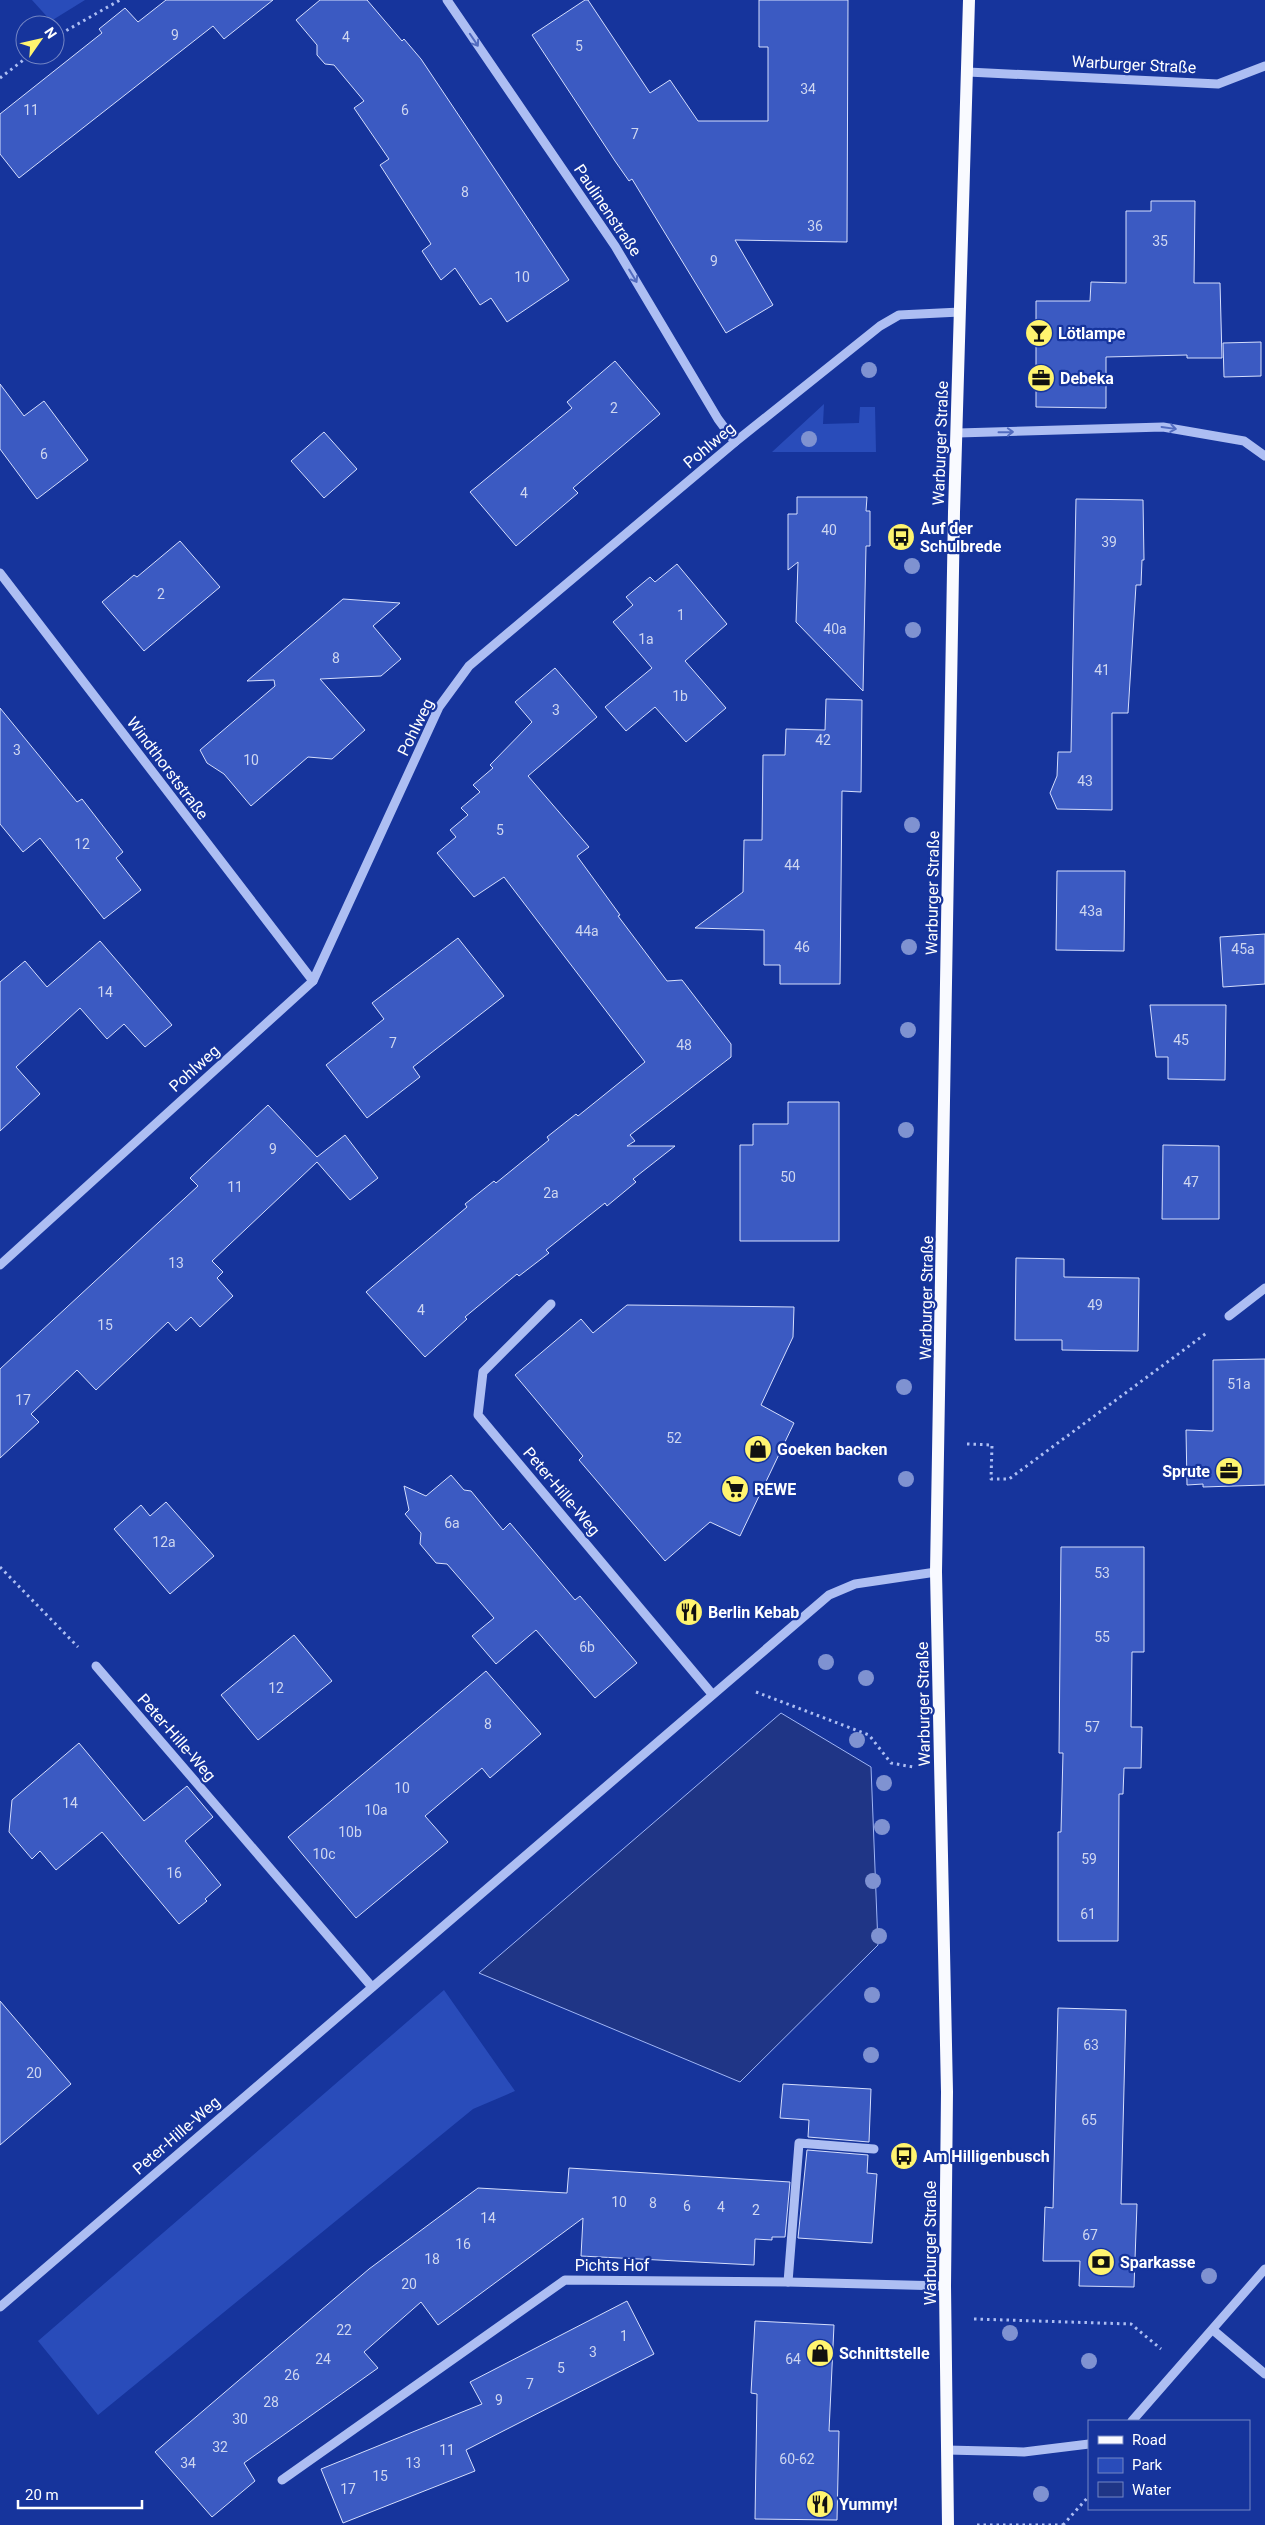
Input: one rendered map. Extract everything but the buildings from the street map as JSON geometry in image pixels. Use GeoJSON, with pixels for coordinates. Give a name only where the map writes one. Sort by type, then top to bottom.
{"type":"FeatureCollection","features":[{"type":"Feature","properties":{"kind":"main road","name":"Warburger Straße"},"geometry":{"type":"LineString","coordinates":[[948,2525],[945,2286],[947,2092],[936,1572],[940,1442],[954,521],[969,0]]}},
{"type":"Feature","properties":{"kind":"street","name":"Paulinenstraße"},"geometry":{"type":"LineString","coordinates":[[447,0],[615,246],[718,419],[735,442]]}},
{"type":"Feature","properties":{"kind":"street","name":"Warburger Straße"},"geometry":{"type":"LineString","coordinates":[[968,72],[1218,84],[1265,66]]}},
{"type":"Feature","properties":{"kind":"street","name":"Pohlweg"},"geometry":{"type":"LineString","coordinates":[[0,1265],[312,981],[439,707],[470,666],[735,442],[880,326],[898,315],[960,312]]}},
{"type":"Feature","properties":{"kind":"street"},"geometry":{"type":"LineString","coordinates":[[958,433],[1163,427],[1244,441],[1265,456]]}},
{"type":"Feature","properties":{"kind":"street","name":"Windthorststraße"},"geometry":{"type":"LineString","coordinates":[[0,573],[312,981]]}},
{"type":"Feature","properties":{"kind":"street"},"geometry":{"type":"LineString","coordinates":[[1229,1316],[1265,1288]]}},
{"type":"Feature","properties":{"kind":"street","name":"Peter-Hille-Weg"},"geometry":{"type":"LineString","coordinates":[[551,1304],[483,1372],[478,1415],[712,1694]]}},
{"type":"Feature","properties":{"kind":"street","name":"Peter-Hille-Weg"},"geometry":{"type":"LineString","coordinates":[[0,2306],[829,1595],[855,1584],[936,1572]]}},
{"type":"Feature","properties":{"kind":"street","name":"Peter-Hille-Weg"},"geometry":{"type":"LineString","coordinates":[[96,1666],[372,1987]]}},
{"type":"Feature","properties":{"kind":"street"},"geometry":{"type":"LineString","coordinates":[[788,2282],[799,2143],[874,2149]]}},
{"type":"Feature","properties":{"kind":"street"},"geometry":{"type":"LineString","coordinates":[[1133,2420],[1265,2269]]}},
{"type":"Feature","properties":{"kind":"street","name":"Pichts Hof"},"geometry":{"type":"LineString","coordinates":[[282,2480],[565,2280],[788,2282],[945,2286]]}},
{"type":"Feature","properties":{"kind":"street"},"geometry":{"type":"LineString","coordinates":[[1213,2330],[1265,2374]]}},
{"type":"Feature","properties":{"kind":"street"},"geometry":{"type":"LineString","coordinates":[[947,2450],[1024,2452],[1088,2444]]}},
{"type":"Feature","properties":{"kind":"path"},"geometry":{"type":"LineString","coordinates":[[65,31],[120,0]]}},
{"type":"Feature","properties":{"kind":"path"},"geometry":{"type":"LineString","coordinates":[[0,78],[17,65]]}},
{"type":"Feature","properties":{"kind":"path"},"geometry":{"type":"LineString","coordinates":[[940,1442],[992,1445],[991,1479],[1009,1479],[1229,1316]]}},
{"type":"Feature","properties":{"kind":"path"},"geometry":{"type":"LineString","coordinates":[[0,1567],[96,1666]]}},
{"type":"Feature","properties":{"kind":"path"},"geometry":{"type":"LineString","coordinates":[[727,1682],[869,1735],[891,1762],[941,1772]]}},
{"type":"Feature","properties":{"kind":"path"},"geometry":{"type":"LineString","coordinates":[[946,2318],[1131,2324],[1182,2365]]}},
{"type":"Feature","properties":{"kind":"path"},"geometry":{"type":"LineString","coordinates":[[977,2524],[1063,2525],[1088,2497]]}},
{"type":"Feature","properties":{"kind":"green space"},"geometry":{"type":"Polygon","coordinates":[[[32,0],[85,0],[61,15],[46,15],[32,0]]]}},
{"type":"Feature","properties":{"kind":"green space"},"geometry":{"type":"Polygon","coordinates":[[[824,404],[823,424],[859,423],[860,407],[875,407],[876,452],[772,452],[824,404]]]}},
{"type":"Feature","properties":{"kind":"green space"},"geometry":{"type":"Polygon","coordinates":[[[444,1990],[515,2091],[473,2109],[98,2415],[38,2341],[444,1990]]]}},
{"type":"Feature","properties":{"kind":"water"},"geometry":{"type":"Polygon","coordinates":[[[781,1713],[871,1767],[878,1945],[740,2082],[479,1973],[781,1713]]]}},
{"type":"Feature","properties":{"kind":"place","name":"Lötlampe"},"geometry":{"type":"Point","coordinates":[1039,333]}},
{"type":"Feature","properties":{"kind":"place","name":"Debeka"},"geometry":{"type":"Point","coordinates":[1041,378]}},
{"type":"Feature","properties":{"kind":"place","name":"Auf der Schulbrede"},"geometry":{"type":"Point","coordinates":[901,537]}},
{"type":"Feature","properties":{"kind":"place","name":"Goeken backen"},"geometry":{"type":"Point","coordinates":[758,1449]}},
{"type":"Feature","properties":{"kind":"place","name":"Sprute"},"geometry":{"type":"Point","coordinates":[1229,1471]}},
{"type":"Feature","properties":{"kind":"place","name":"REWE"},"geometry":{"type":"Point","coordinates":[735,1489]}},
{"type":"Feature","properties":{"kind":"place","name":"Berlin Kebab"},"geometry":{"type":"Point","coordinates":[689,1612]}},
{"type":"Feature","properties":{"kind":"place","name":"Am Hilligenbusch"},"geometry":{"type":"Point","coordinates":[904,2156]}},
{"type":"Feature","properties":{"kind":"place","name":"Sparkasse"},"geometry":{"type":"Point","coordinates":[1101,2262]}},
{"type":"Feature","properties":{"kind":"place","name":"Schnittstelle"},"geometry":{"type":"Point","coordinates":[820,2353]}},
{"type":"Feature","properties":{"kind":"place","name":"Yummy!"},"geometry":{"type":"Point","coordinates":[820,2504]}}]}
